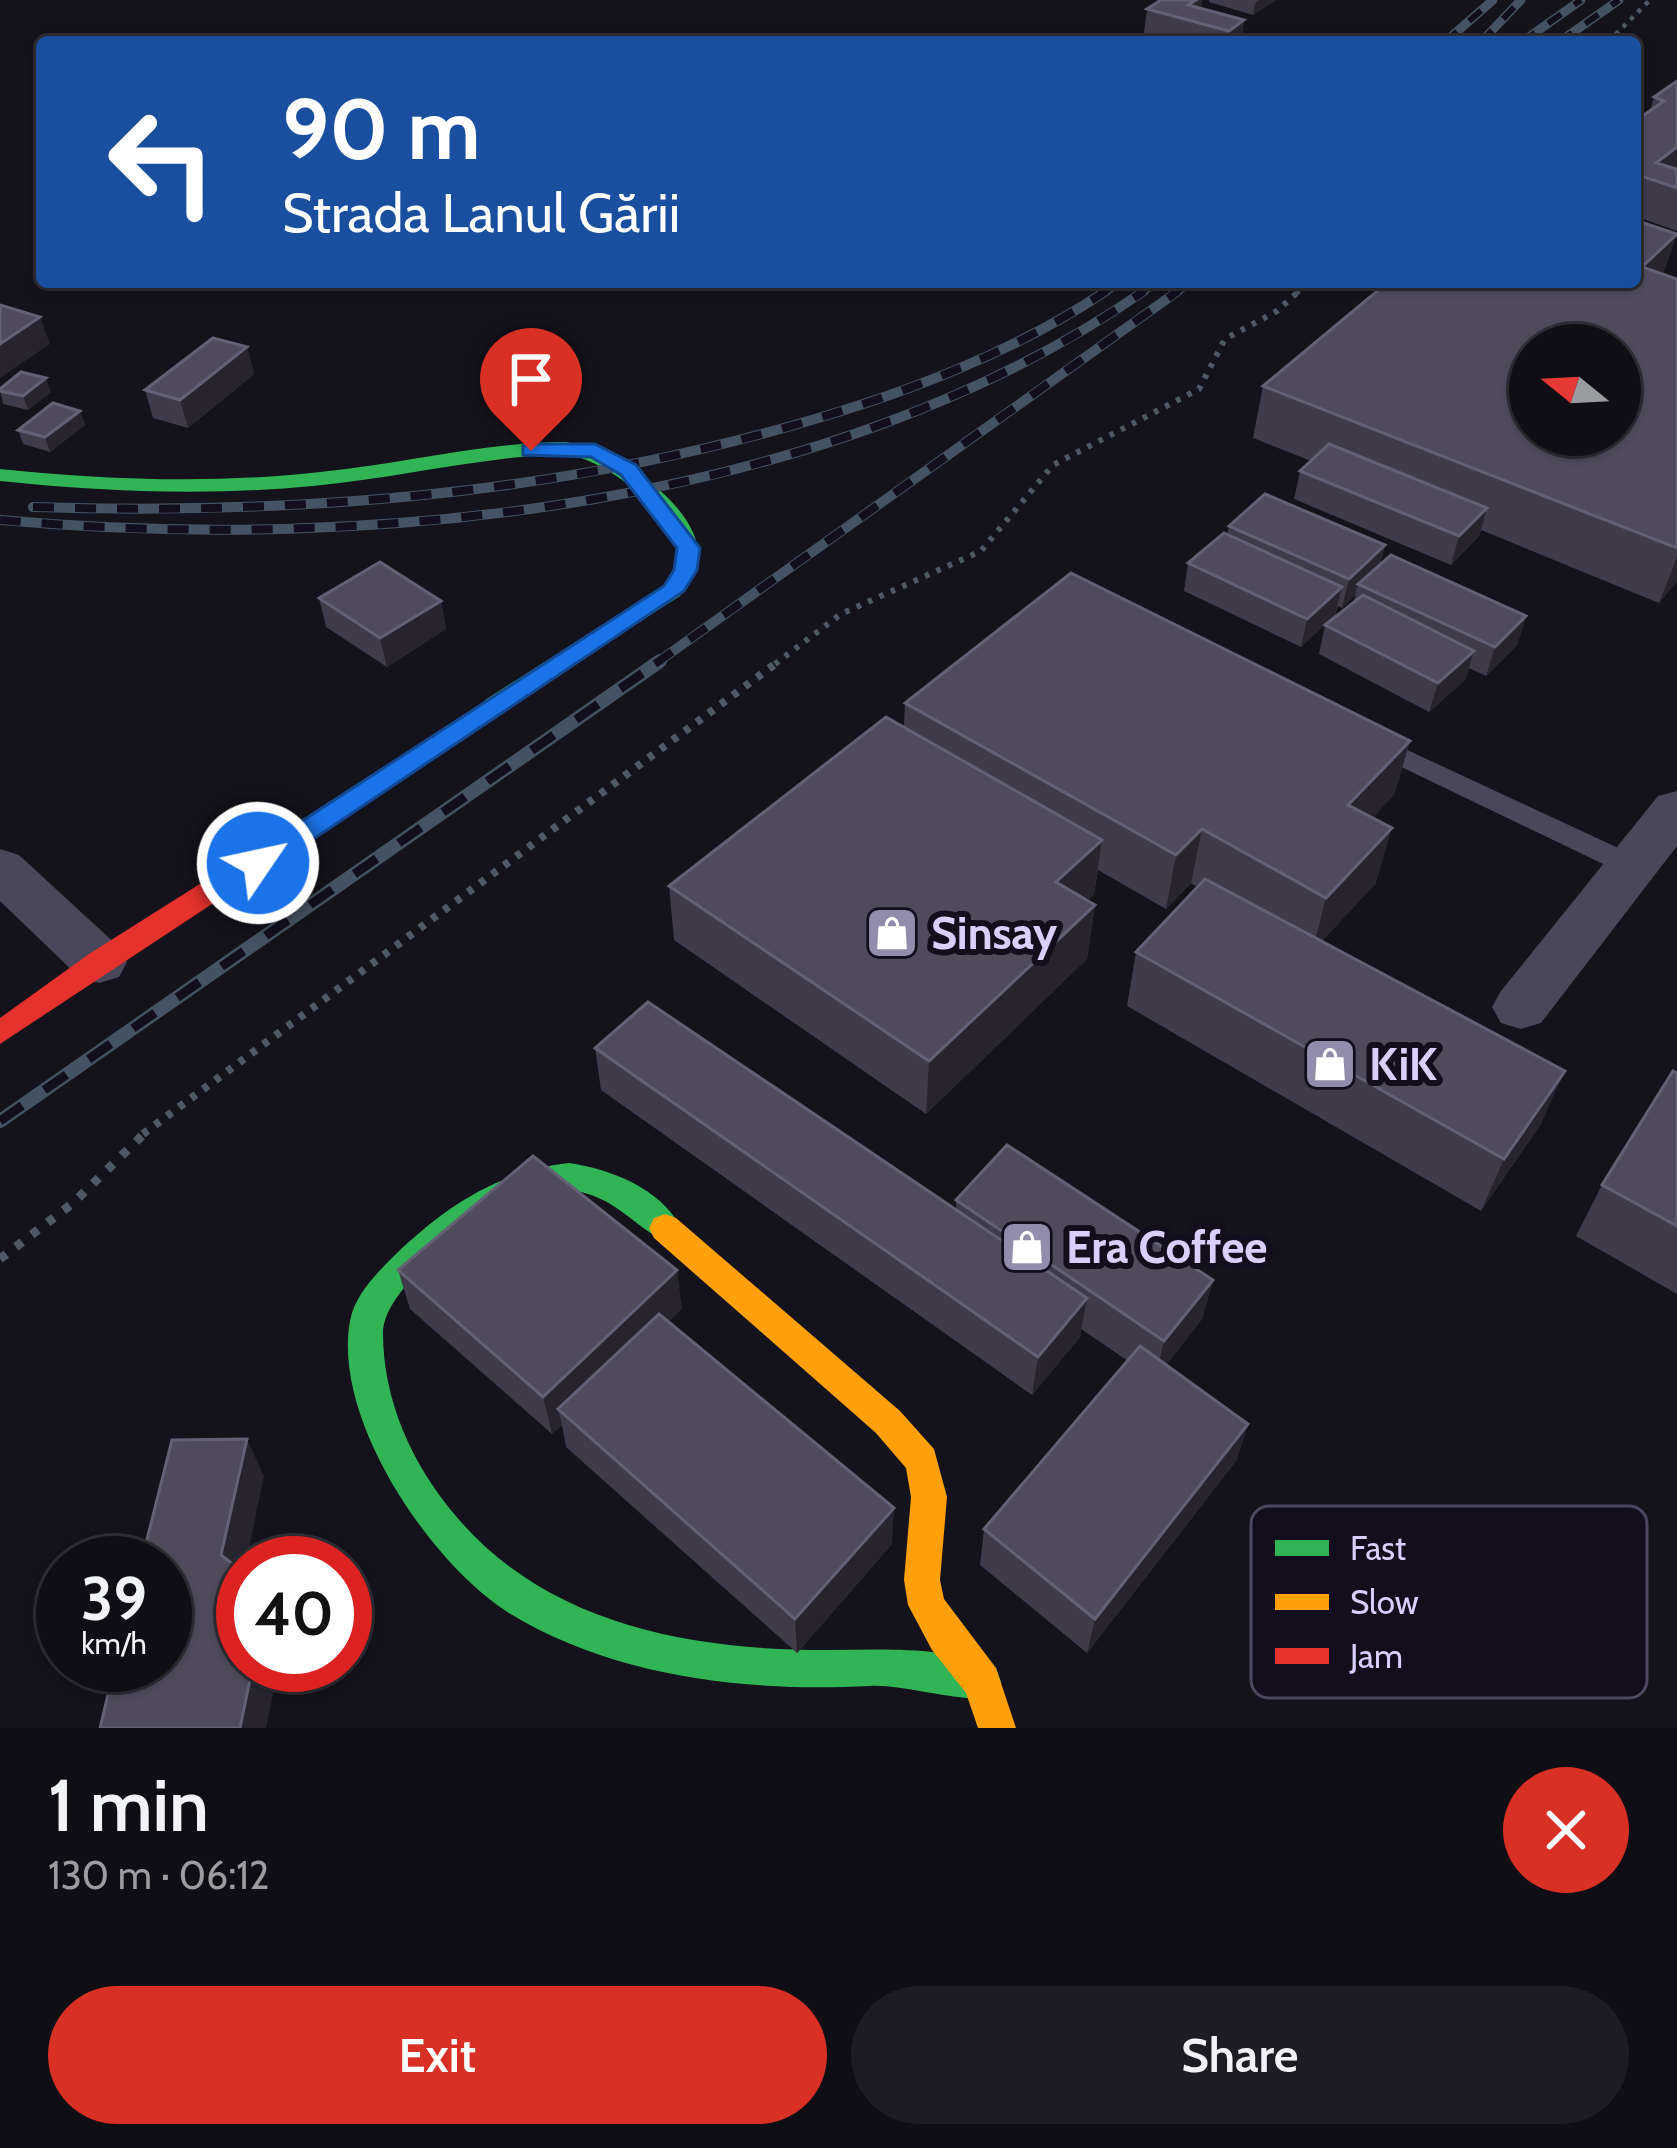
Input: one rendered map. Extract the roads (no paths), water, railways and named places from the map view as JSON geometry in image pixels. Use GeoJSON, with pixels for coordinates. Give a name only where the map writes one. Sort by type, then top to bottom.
{"type":"FeatureCollection","features":[{"type":"Feature","properties":{"kind":"street"},"geometry":{"type":"LineString","coordinates":[[0,475],[112,486],[211,487],[581,449],[595,451],[628,470],[688,548],[686,570],[672,591],[99,962],[0,1033]]}},
{"type":"Feature","properties":{"kind":"street"},"geometry":{"type":"LineString","coordinates":[[1521,1006],[1677,808]]}},
{"type":"Feature","properties":{"kind":"street"},"geometry":{"type":"LineString","coordinates":[[0,868],[99,962]]}},
{"type":"Feature","properties":{"kind":"street"},"geometry":{"type":"LineString","coordinates":[[982,1682],[902,1667],[812,1669],[685,1654],[581,1627],[529,1605],[476,1561],[408,1480],[378,1418],[366,1366],[368,1316],[430,1240],[472,1207],[535,1181],[592,1177],[622,1191],[887,1422],[922,1461],[929,1497],[922,1580],[927,1605],[945,1637],[982,1682],[997,1728]]}},
{"type":"Feature","properties":{"kind":"lane"},"geometry":{"type":"LineString","coordinates":[[1353,734],[1632,866]]}},
{"type":"Feature","properties":{"kind":"railway"},"geometry":{"type":"LineString","coordinates":[[1452,36],[1493,0]]}},
{"type":"Feature","properties":{"kind":"railway"},"geometry":{"type":"LineString","coordinates":[[1487,36],[1521,0]]}},
{"type":"Feature","properties":{"kind":"railway"},"geometry":{"type":"LineString","coordinates":[[1530,36],[1581,0]]}},
{"type":"Feature","properties":{"kind":"railway"},"geometry":{"type":"LineString","coordinates":[[1568,36],[1619,0]]}},
{"type":"Feature","properties":{"kind":"railway"},"geometry":{"type":"LineString","coordinates":[[1102,294],[1110,288]]}},
{"type":"Feature","properties":{"kind":"railway"},"geometry":{"type":"LineString","coordinates":[[1139,294],[1148,288]]}},
{"type":"Feature","properties":{"kind":"railway"},"geometry":{"type":"LineString","coordinates":[[1178,291],[1182,288]]}},
{"type":"Feature","properties":{"kind":"railway"},"geometry":{"type":"LineString","coordinates":[[33,507],[227,508],[419,496],[514,484],[704,449],[879,399],[958,369],[1034,334],[1106,291]]}},
{"type":"Feature","properties":{"kind":"railway"},"geometry":{"type":"LineString","coordinates":[[1139,294],[1144,291]]}},
{"type":"Feature","properties":{"kind":"railway"},"geometry":{"type":"LineString","coordinates":[[655,664],[1178,291]]}},
{"type":"Feature","properties":{"kind":"railway"},"geometry":{"type":"LineString","coordinates":[[1174,294],[1178,291]]}},
{"type":"Feature","properties":{"kind":"railway"},"geometry":{"type":"LineString","coordinates":[[0,520],[143,529],[291,529],[442,519],[593,499],[742,468],[885,423],[1020,364],[1139,294]]}},
{"type":"Feature","properties":{"kind":"railway"},"geometry":{"type":"LineString","coordinates":[[0,1121],[660,661]]}},
{"type":"Feature","properties":{"kind":"place","name":"Sinsay"},"geometry":{"type":"Point","coordinates":[892,933]}},
{"type":"Feature","properties":{"kind":"place","name":"KiK"},"geometry":{"type":"Point","coordinates":[1330,1064]}},
{"type":"Feature","properties":{"kind":"place","name":"Era Coffee"},"geometry":{"type":"Point","coordinates":[1027,1247]}}]}
